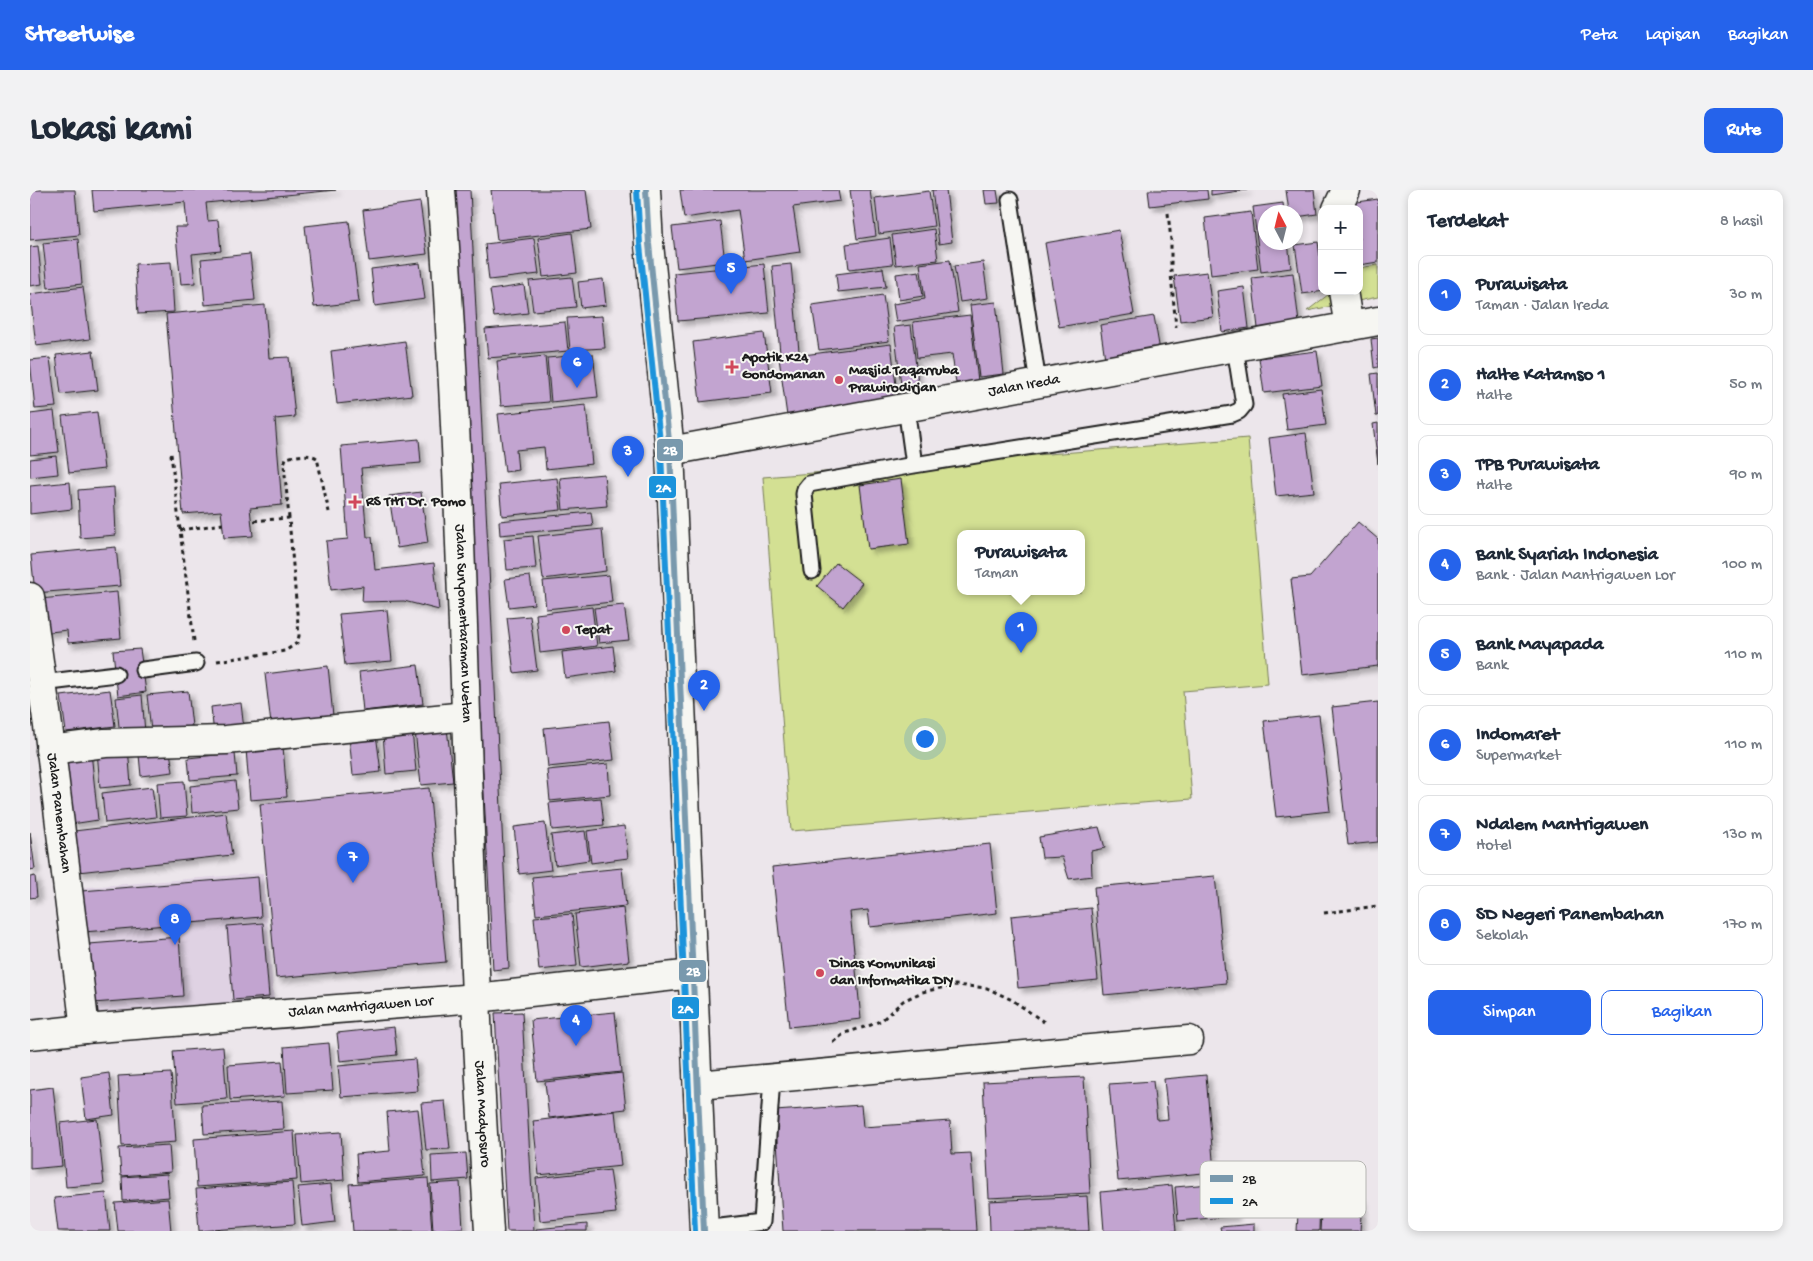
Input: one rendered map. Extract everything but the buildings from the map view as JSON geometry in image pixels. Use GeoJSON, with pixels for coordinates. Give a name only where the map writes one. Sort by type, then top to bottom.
{"type":"FeatureCollection","features":[{"type":"Feature","properties":{"kind":"street","name":"Jalan Suryomentaraman Wetan"},"geometry":{"type":"LineString","coordinates":[[441,190],[450,313],[476,998]]}},
{"type":"Feature","properties":{"kind":"street"},"geometry":{"type":"LineString","coordinates":[[646,190],[649,244],[670,450],[704,1230]]}},
{"type":"Feature","properties":{"kind":"street"},"geometry":{"type":"LineString","coordinates":[[1339,205],[1346,190]]}},
{"type":"Feature","properties":{"kind":"street"},"geometry":{"type":"LineString","coordinates":[[1344,295],[1349,327]]}},
{"type":"Feature","properties":{"kind":"street","name":"Jalan Ireda"},"geometry":{"type":"LineString","coordinates":[[670,450],[1378,321]]}},
{"type":"Feature","properties":{"kind":"street","name":"Jalan Panembahan"},"geometry":{"type":"LineString","coordinates":[[30,597],[42,683],[43,735],[85,1029]]}},
{"type":"Feature","properties":{"kind":"street"},"geometry":{"type":"LineString","coordinates":[[43,735],[105,743],[226,740],[466,716]]}},
{"type":"Feature","properties":{"kind":"street","name":"Jalan Mantrigawen Lor"},"geometry":{"type":"LineString","coordinates":[[30,1035],[476,998],[692,974]]}},
{"type":"Feature","properties":{"kind":"street","name":"Jalan Madyosuro"},"geometry":{"type":"LineString","coordinates":[[476,998],[489,1231]]}},
{"type":"Feature","properties":{"kind":"street"},"geometry":{"type":"LineString","coordinates":[[698,1085],[1189,1040]]}},
{"type":"Feature","properties":{"kind":"lane"},"geometry":{"type":"LineString","coordinates":[[1010,200],[1038,383]]}},
{"type":"Feature","properties":{"kind":"lane"},"geometry":{"type":"LineString","coordinates":[[812,571],[804,494],[809,484],[914,465],[1232,414],[1239,411],[1244,405],[1235,347]]}},
{"type":"Feature","properties":{"kind":"lane"},"geometry":{"type":"LineString","coordinates":[[906,407],[914,465]]}},
{"type":"Feature","properties":{"kind":"lane"},"geometry":{"type":"LineString","coordinates":[[143,670],[196,663]]}},
{"type":"Feature","properties":{"kind":"lane"},"geometry":{"type":"LineString","coordinates":[[42,683],[116,674]]}},
{"type":"Feature","properties":{"kind":"lane"},"geometry":{"type":"LineString","coordinates":[[704,1230],[762,1222],[772,1078]]}},
{"type":"Feature","properties":{"kind":"path"},"geometry":{"type":"LineString","coordinates":[[1168,213],[1171,240],[1170,274],[1178,358]]}},
{"type":"Feature","properties":{"kind":"path"},"geometry":{"type":"LineString","coordinates":[[171,454],[196,663],[285,651],[297,643],[299,636],[284,464],[286,458],[312,455],[318,458],[329,512]]}},
{"type":"Feature","properties":{"kind":"path"},"geometry":{"type":"LineString","coordinates":[[251,521],[289,518]]}},
{"type":"Feature","properties":{"kind":"path"},"geometry":{"type":"LineString","coordinates":[[180,530],[223,524]]}},
{"type":"Feature","properties":{"kind":"path"},"geometry":{"type":"LineString","coordinates":[[1324,913],[1378,906]]}},
{"type":"Feature","properties":{"kind":"path"},"geometry":{"type":"LineString","coordinates":[[831,1073],[828,1053],[832,1043],[845,1033],[882,1020],[903,1001],[922,992],[954,985],[987,988],[1030,1011],[1046,1023],[1057,1035],[1059,1052]]}},
{"type":"Feature","properties":{"kind":"shaded area"},"geometry":{"type":"Polygon","coordinates":[[[263,873],[274,1003],[87,1018],[77,888],[263,873]]]}},
{"type":"Feature","properties":{"kind":"green space"},"geometry":{"type":"Polygon","coordinates":[[[1378,265],[1378,297],[1307,311],[1328,295],[1363,295],[1364,267],[1378,265]]]}},
{"type":"Feature","properties":{"kind":"green space"},"geometry":{"type":"Polygon","coordinates":[[[1248,438],[1268,684],[1183,691],[1192,799],[791,831],[763,477],[1248,438]]]}},
{"type":"Feature","properties":{"kind":"transit line","name":"2A"},"geometry":{"type":"LineString","coordinates":[[637,190],[640,245],[661,452],[695,1231]]}},
{"type":"Feature","properties":{"kind":"transit line","name":"2B"},"geometry":{"type":"LineString","coordinates":[[646,190],[649,244],[670,451],[704,1231]]}},
{"type":"Feature","properties":{"kind":"place","name":"Bank Mayapada"},"geometry":{"type":"Point","coordinates":[731,294]}},
{"type":"Feature","properties":{"kind":"place","name":"Apotik K24 Gondomanan"},"geometry":{"type":"Point","coordinates":[732,367]}},
{"type":"Feature","properties":{"kind":"place","name":"Masjid Taqarruba Prawirodirjan"},"geometry":{"type":"Point","coordinates":[839,380]}},
{"type":"Feature","properties":{"kind":"place","name":"Indomaret"},"geometry":{"type":"Point","coordinates":[577,388]}},
{"type":"Feature","properties":{"kind":"place","name":"TPB Purawisata"},"geometry":{"type":"Point","coordinates":[628,477]}},
{"type":"Feature","properties":{"kind":"place","name":"RS THT Dr. Pomo"},"geometry":{"type":"Point","coordinates":[355,502]}},
{"type":"Feature","properties":{"kind":"place","name":"Tepat"},"geometry":{"type":"Point","coordinates":[566,630]}},
{"type":"Feature","properties":{"kind":"place","name":"Purawisata"},"geometry":{"type":"Point","coordinates":[1021,653]}},
{"type":"Feature","properties":{"kind":"place","name":"Halte Katamso 1"},"geometry":{"type":"Point","coordinates":[704,711]}},
{"type":"Feature","properties":{"kind":"place","name":"Ndalem Mantrigawen"},"geometry":{"type":"Point","coordinates":[353,883]}},
{"type":"Feature","properties":{"kind":"place","name":"SD Negeri Panembahan"},"geometry":{"type":"Point","coordinates":[175,945]}},
{"type":"Feature","properties":{"kind":"place","name":"Dinas Komunikasi dan Informatika DIY"},"geometry":{"type":"Point","coordinates":[820,973]}},
{"type":"Feature","properties":{"kind":"place","name":"Bank Syariah Indonesia"},"geometry":{"type":"Point","coordinates":[576,1046]}}]}
